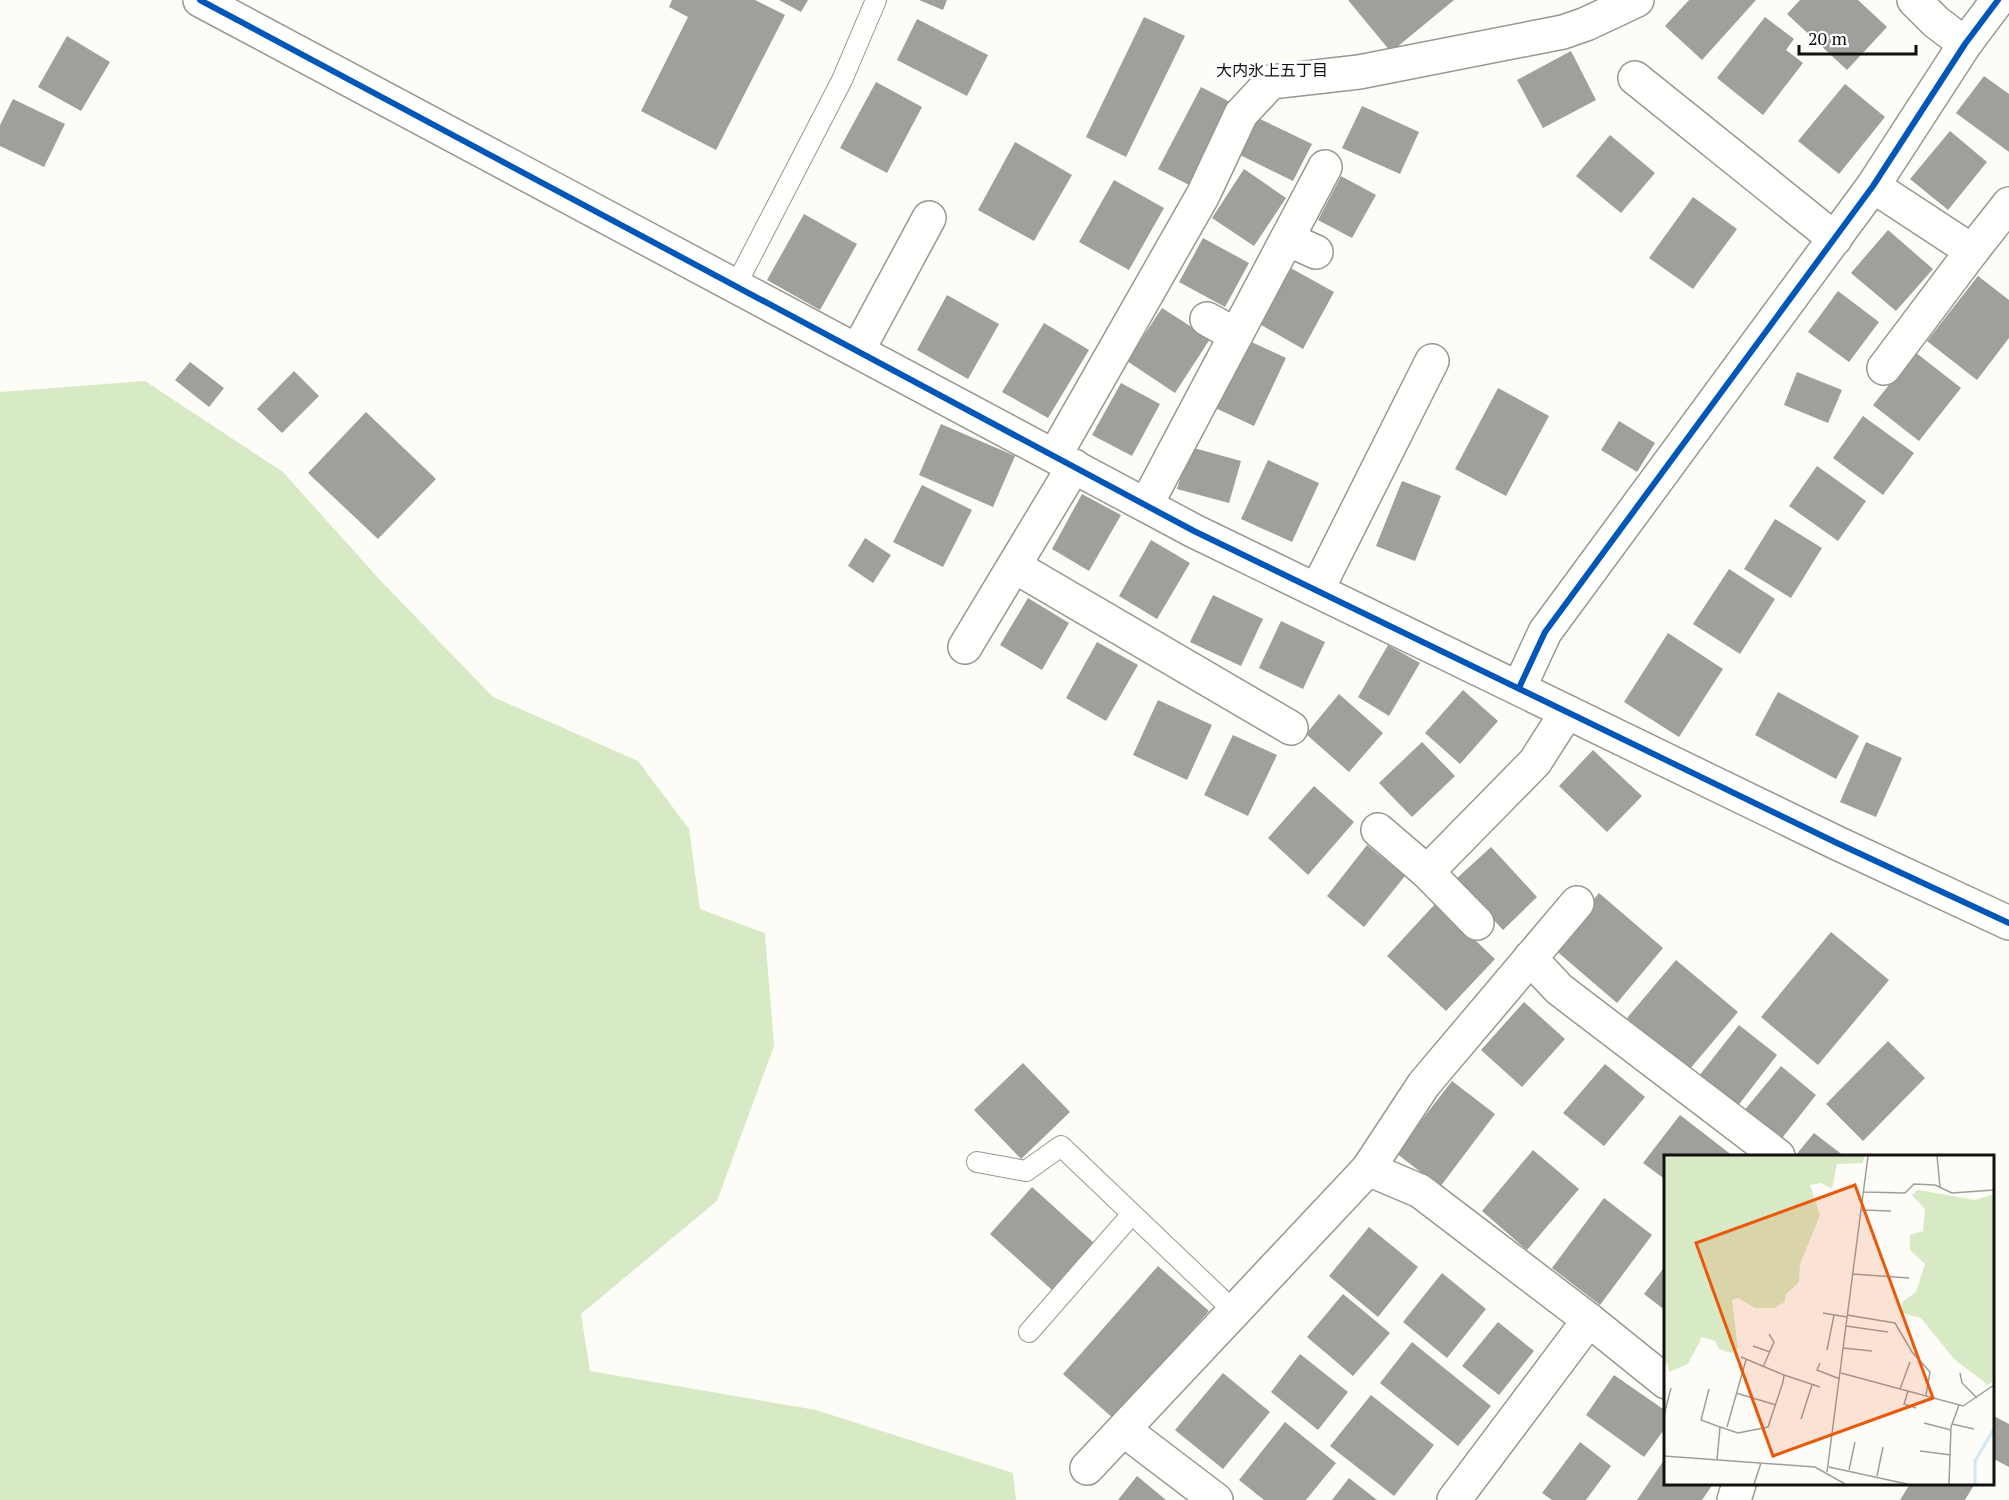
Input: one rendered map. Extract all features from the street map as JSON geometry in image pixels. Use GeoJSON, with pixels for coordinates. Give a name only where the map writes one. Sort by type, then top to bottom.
{"type":"FeatureCollection","features":[{"type":"Feature","properties":{"kind":"street"},"geometry":{"type":"LineString","coordinates":[[200,0],[233,8],[736,285],[1194,531],[1827,838],[2009,923]]}},
{"type":"Feature","properties":{"kind":"street"},"geometry":{"type":"LineString","coordinates":[[965,647],[1014,566],[1064,461],[1203,195],[1241,114],[1271,82],[1359,72],[1563,32],[1637,0]]}},
{"type":"Feature","properties":{"kind":"street"},"geometry":{"type":"LineString","coordinates":[[1914,0],[1936,22],[1965,44]]}},
{"type":"Feature","properties":{"kind":"street"},"geometry":{"type":"LineString","coordinates":[[1519,688],[1545,632],[1873,186],[1965,44],[1998,0]]}},
{"type":"Feature","properties":{"kind":"street"},"geometry":{"type":"LineString","coordinates":[[1635,78],[1834,239]]}},
{"type":"Feature","properties":{"kind":"street"},"geometry":{"type":"LineString","coordinates":[[1146,505],[1236,335],[1302,245],[1325,167]]}},
{"type":"Feature","properties":{"kind":"street"},"geometry":{"type":"LineString","coordinates":[[1873,186],[1972,251]]}},
{"type":"Feature","properties":{"kind":"street"},"geometry":{"type":"LineString","coordinates":[[1884,368],[2009,204]]}},
{"type":"Feature","properties":{"kind":"street"},"geometry":{"type":"LineString","coordinates":[[858,350],[930,219]]}},
{"type":"Feature","properties":{"kind":"street"},"geometry":{"type":"LineString","coordinates":[[1207,320],[1236,335]]}},
{"type":"Feature","properties":{"kind":"street"},"geometry":{"type":"LineString","coordinates":[[1317,590],[1432,361]]}},
{"type":"Feature","properties":{"kind":"street"},"geometry":{"type":"LineString","coordinates":[[1014,566],[1291,728]]}},
{"type":"Feature","properties":{"kind":"street"},"geometry":{"type":"LineString","coordinates":[[1427,872],[1535,762],[1567,712]]}},
{"type":"Feature","properties":{"kind":"street"},"geometry":{"type":"LineString","coordinates":[[1378,830],[1427,872],[1477,923]]}},
{"type":"Feature","properties":{"kind":"street"},"geometry":{"type":"LineString","coordinates":[[1087,1468],[1368,1169],[1424,1084],[1577,903]]}},
{"type":"Feature","properties":{"kind":"street"},"geometry":{"type":"LineString","coordinates":[[1530,958],[1559,989],[1777,1155]]}},
{"type":"Feature","properties":{"kind":"street"},"geometry":{"type":"LineString","coordinates":[[1368,1169],[1420,1191],[1589,1320],[1664,1381]]}},
{"type":"Feature","properties":{"kind":"street"},"geometry":{"type":"LineString","coordinates":[[1454,1500],[1589,1320]]}},
{"type":"Feature","properties":{"kind":"street"},"geometry":{"type":"LineString","coordinates":[[1124,1430],[1216,1500]]}},
{"type":"Feature","properties":{"kind":"street"},"geometry":{"type":"LineString","coordinates":[[1734,1500],[1739,1485]]}},
{"type":"Feature","properties":{"kind":"lane"},"geometry":{"type":"LineString","coordinates":[[736,285],[842,80],[876,0]]}},
{"type":"Feature","properties":{"kind":"lane"},"geometry":{"type":"LineString","coordinates":[[977,1162],[1026,1171],[1061,1146],[1235,1312]]}},
{"type":"Feature","properties":{"kind":"lane"},"geometry":{"type":"LineString","coordinates":[[1029,1332],[1132,1214]]}},
{"type":"Feature","properties":{"kind":"green space"},"geometry":{"type":"Polygon","coordinates":[[[145,381],[283,472],[380,580],[493,697],[638,761],[689,829],[700,909],[765,933],[774,1046],[717,1201],[581,1314],[590,1371],[816,1410],[1013,1473],[1016,1500],[0,1500],[0,392],[145,381]]]}},
{"type":"Feature","properties":{"kind":"building"},"geometry":{"type":"Polygon","coordinates":[[[672,0],[755,0],[785,15],[716,150],[641,111],[688,17],[669,7],[672,0]]]}},
{"type":"Feature","properties":{"kind":"building"},"geometry":{"type":"Polygon","coordinates":[[[779,0],[808,0],[801,12],[779,0]]]}},
{"type":"Feature","properties":{"kind":"building"},"geometry":{"type":"Polygon","coordinates":[[[919,0],[947,0],[943,10],[919,0]]]}},
{"type":"Feature","properties":{"kind":"building"},"geometry":{"type":"Polygon","coordinates":[[[1348,0],[1454,0],[1391,52],[1348,0]]]}},
{"type":"Feature","properties":{"kind":"building"},"geometry":{"type":"Polygon","coordinates":[[[1689,0],[1756,0],[1702,60],[1665,26],[1689,0]]]}},
{"type":"Feature","properties":{"kind":"building"},"geometry":{"type":"Polygon","coordinates":[[[1800,0],[1858,0],[1887,27],[1847,70],[1787,14],[1800,0]]]}},
{"type":"Feature","properties":{"kind":"building"},"geometry":{"type":"Polygon","coordinates":[[[1144,17],[1185,36],[1126,157],[1086,137],[1144,17]]]}},
{"type":"Feature","properties":{"kind":"building"},"geometry":{"type":"Polygon","coordinates":[[[1765,17],[1794,39],[1786,50],[1803,63],[1763,115],[1717,78],[1765,17]]]}},
{"type":"Feature","properties":{"kind":"building"},"geometry":{"type":"Polygon","coordinates":[[[917,19],[988,55],[967,96],[897,60],[917,19]]]}},
{"type":"Feature","properties":{"kind":"building"},"geometry":{"type":"Polygon","coordinates":[[[67,36],[110,62],[81,111],[38,87],[67,36]]]}},
{"type":"Feature","properties":{"kind":"building"},"geometry":{"type":"Polygon","coordinates":[[[1571,51],[1596,100],[1543,128],[1517,80],[1571,51]]]}},
{"type":"Feature","properties":{"kind":"building"},"geometry":{"type":"Polygon","coordinates":[[[1984,76],[2009,94],[2009,152],[1956,113],[1984,76]]]}},
{"type":"Feature","properties":{"kind":"building"},"geometry":{"type":"Polygon","coordinates":[[[876,82],[922,107],[887,173],[840,148],[876,82]]]}},
{"type":"Feature","properties":{"kind":"building"},"geometry":{"type":"Polygon","coordinates":[[[1845,84],[1885,117],[1839,174],[1798,141],[1845,84]]]}},
{"type":"Feature","properties":{"kind":"building"},"geometry":{"type":"Polygon","coordinates":[[[1201,87],[1234,104],[1191,186],[1158,169],[1201,87]]]}},
{"type":"Feature","properties":{"kind":"building"},"geometry":{"type":"Polygon","coordinates":[[[13,99],[65,124],[44,167],[0,146],[0,125],[13,99]]]}},
{"type":"Feature","properties":{"kind":"building"},"geometry":{"type":"Polygon","coordinates":[[[1362,106],[1419,132],[1400,174],[1342,148],[1362,106]]]}},
{"type":"Feature","properties":{"kind":"building"},"geometry":{"type":"Polygon","coordinates":[[[1258,118],[1312,144],[1293,181],[1240,155],[1258,118]]]}},
{"type":"Feature","properties":{"kind":"building"},"geometry":{"type":"Polygon","coordinates":[[[1950,131],[1987,162],[1948,210],[1910,179],[1950,131]]]}},
{"type":"Feature","properties":{"kind":"building"},"geometry":{"type":"Polygon","coordinates":[[[1610,135],[1655,173],[1621,213],[1576,176],[1610,135]]]}},
{"type":"Feature","properties":{"kind":"building"},"geometry":{"type":"Polygon","coordinates":[[[1015,142],[1072,175],[1034,241],[978,210],[1015,142]]]}},
{"type":"Feature","properties":{"kind":"building"},"geometry":{"type":"Polygon","coordinates":[[[1244,169],[1286,198],[1254,246],[1212,218],[1244,169]]]}},
{"type":"Feature","properties":{"kind":"building"},"geometry":{"type":"Polygon","coordinates":[[[1341,176],[1376,195],[1352,238],[1318,220],[1341,176]]]}},
{"type":"Feature","properties":{"kind":"building"},"geometry":{"type":"Polygon","coordinates":[[[1114,180],[1164,208],[1129,270],[1079,242],[1114,180]]]}},
{"type":"Feature","properties":{"kind":"building"},"geometry":{"type":"Polygon","coordinates":[[[1693,197],[1737,229],[1693,289],[1649,258],[1693,197]]]}},
{"type":"Feature","properties":{"kind":"building"},"geometry":{"type":"Polygon","coordinates":[[[804,214],[857,244],[820,310],[767,280],[804,214]]]}},
{"type":"Feature","properties":{"kind":"building"},"geometry":{"type":"Polygon","coordinates":[[[1888,230],[1933,269],[1896,311],[1851,273],[1888,230]]]}},
{"type":"Feature","properties":{"kind":"building"},"geometry":{"type":"Polygon","coordinates":[[[1203,238],[1249,263],[1225,307],[1179,282],[1203,238]]]}},
{"type":"Feature","properties":{"kind":"building"},"geometry":{"type":"Polygon","coordinates":[[[1287,266],[1334,292],[1303,349],[1256,322],[1287,266]]]}},
{"type":"Feature","properties":{"kind":"building"},"geometry":{"type":"Polygon","coordinates":[[[1978,276],[2009,300],[2009,338],[1977,380],[1927,341],[1978,276]]]}},
{"type":"Feature","properties":{"kind":"building"},"geometry":{"type":"Polygon","coordinates":[[[1838,291],[1879,322],[1849,362],[1808,332],[1838,291]]]}},
{"type":"Feature","properties":{"kind":"building"},"geometry":{"type":"Polygon","coordinates":[[[947,295],[999,324],[968,379],[917,350],[947,295]]]}},
{"type":"Feature","properties":{"kind":"building"},"geometry":{"type":"Polygon","coordinates":[[[1162,308],[1210,339],[1175,393],[1127,361],[1162,308]]]}},
{"type":"Feature","properties":{"kind":"building"},"geometry":{"type":"Polygon","coordinates":[[[1044,323],[1089,350],[1048,418],[1002,392],[1044,323]]]}},
{"type":"Feature","properties":{"kind":"building"},"geometry":{"type":"Polygon","coordinates":[[[1243,338],[1286,358],[1254,426],[1211,406],[1243,338]]]}},
{"type":"Feature","properties":{"kind":"building"},"geometry":{"type":"Polygon","coordinates":[[[1915,352],[1961,388],[1919,441],[1873,405],[1915,352]]]}},
{"type":"Feature","properties":{"kind":"building"},"geometry":{"type":"Polygon","coordinates":[[[190,362],[224,388],[209,407],[175,380],[190,362]]]}},
{"type":"Feature","properties":{"kind":"building"},"geometry":{"type":"Polygon","coordinates":[[[294,371],[319,396],[282,433],[257,409],[294,371]]]}},
{"type":"Feature","properties":{"kind":"building"},"geometry":{"type":"Polygon","coordinates":[[[1797,372],[1842,390],[1828,423],[1784,405],[1797,372]]]}},
{"type":"Feature","properties":{"kind":"building"},"geometry":{"type":"Polygon","coordinates":[[[1121,383],[1160,404],[1132,456],[1092,435],[1121,383]]]}},
{"type":"Feature","properties":{"kind":"building"},"geometry":{"type":"Polygon","coordinates":[[[1498,388],[1549,416],[1506,496],[1455,469],[1498,388]]]}},
{"type":"Feature","properties":{"kind":"building"},"geometry":{"type":"Polygon","coordinates":[[[366,412],[436,479],[378,539],[308,473],[366,412]]]}},
{"type":"Feature","properties":{"kind":"building"},"geometry":{"type":"Polygon","coordinates":[[[1863,416],[1914,453],[1883,495],[1833,458],[1863,416]]]}},
{"type":"Feature","properties":{"kind":"building"},"geometry":{"type":"Polygon","coordinates":[[[1619,421],[1655,443],[1637,472],[1601,450],[1619,421]]]}},
{"type":"Feature","properties":{"kind":"building"},"geometry":{"type":"Polygon","coordinates":[[[941,424],[1015,456],[993,507],[919,475],[941,424]]]}},
{"type":"Feature","properties":{"kind":"building"},"geometry":{"type":"Polygon","coordinates":[[[1190,447],[1241,461],[1229,503],[1177,489],[1190,447]]]}},
{"type":"Feature","properties":{"kind":"building"},"geometry":{"type":"Polygon","coordinates":[[[1268,460],[1319,483],[1292,542],[1241,519],[1268,460]]]}},
{"type":"Feature","properties":{"kind":"building"},"geometry":{"type":"Polygon","coordinates":[[[1817,466],[1866,501],[1838,541],[1789,506],[1817,466]]]}},
{"type":"Feature","properties":{"kind":"building"},"geometry":{"type":"Polygon","coordinates":[[[1402,481],[1441,496],[1415,561],[1376,546],[1402,481]]]}},
{"type":"Feature","properties":{"kind":"building"},"geometry":{"type":"Polygon","coordinates":[[[922,485],[972,510],[943,567],[893,542],[922,485]]]}},
{"type":"Feature","properties":{"kind":"building"},"geometry":{"type":"Polygon","coordinates":[[[1082,494],[1121,515],[1089,571],[1052,549],[1082,494]]]}},
{"type":"Feature","properties":{"kind":"building"},"geometry":{"type":"Polygon","coordinates":[[[1775,519],[1822,548],[1791,598],[1744,569],[1775,519]]]}},
{"type":"Feature","properties":{"kind":"building"},"geometry":{"type":"Polygon","coordinates":[[[865,538],[891,555],[873,583],[848,566],[865,538]]]}},
{"type":"Feature","properties":{"kind":"building"},"geometry":{"type":"Polygon","coordinates":[[[1151,540],[1190,563],[1157,619],[1119,596],[1151,540]]]}},
{"type":"Feature","properties":{"kind":"building"},"geometry":{"type":"Polygon","coordinates":[[[1729,569],[1775,599],[1740,654],[1693,624],[1729,569]]]}},
{"type":"Feature","properties":{"kind":"building"},"geometry":{"type":"Polygon","coordinates":[[[1213,595],[1263,619],[1241,666],[1190,642],[1213,595]]]}},
{"type":"Feature","properties":{"kind":"building"},"geometry":{"type":"Polygon","coordinates":[[[1028,598],[1069,623],[1042,670],[1000,645],[1028,598]]]}},
{"type":"Feature","properties":{"kind":"building"},"geometry":{"type":"Polygon","coordinates":[[[1281,621],[1325,642],[1303,689],[1259,668],[1281,621]]]}},
{"type":"Feature","properties":{"kind":"building"},"geometry":{"type":"Polygon","coordinates":[[[1668,633],[1723,669],[1679,737],[1624,702],[1668,633]]]}},
{"type":"Feature","properties":{"kind":"building"},"geometry":{"type":"Polygon","coordinates":[[[1097,642],[1138,665],[1106,721],[1066,698],[1097,642]]]}},
{"type":"Feature","properties":{"kind":"building"},"geometry":{"type":"Polygon","coordinates":[[[1388,645],[1420,663],[1389,716],[1358,697],[1388,645]]]}},
{"type":"Feature","properties":{"kind":"building"},"geometry":{"type":"Polygon","coordinates":[[[1463,690],[1498,721],[1460,764],[1425,733],[1463,690]]]}},
{"type":"Feature","properties":{"kind":"building"},"geometry":{"type":"Polygon","coordinates":[[[1778,692],[1859,736],[1836,779],[1755,735],[1778,692]]]}},
{"type":"Feature","properties":{"kind":"building"},"geometry":{"type":"Polygon","coordinates":[[[1339,694],[1383,733],[1349,772],[1306,734],[1339,694]]]}},
{"type":"Feature","properties":{"kind":"building"},"geometry":{"type":"Polygon","coordinates":[[[1158,700],[1212,725],[1187,780],[1133,755],[1158,700]]]}},
{"type":"Feature","properties":{"kind":"building"},"geometry":{"type":"Polygon","coordinates":[[[1233,735],[1277,755],[1248,816],[1204,795],[1233,735]]]}},
{"type":"Feature","properties":{"kind":"building"},"geometry":{"type":"Polygon","coordinates":[[[1422,742],[1455,776],[1412,817],[1379,783],[1422,742]]]}},
{"type":"Feature","properties":{"kind":"building"},"geometry":{"type":"Polygon","coordinates":[[[1866,742],[1902,758],[1876,817],[1840,802],[1866,742]]]}},
{"type":"Feature","properties":{"kind":"building"},"geometry":{"type":"Polygon","coordinates":[[[1593,750],[1642,796],[1607,832],[1559,786],[1593,750]]]}},
{"type":"Feature","properties":{"kind":"building"},"geometry":{"type":"Polygon","coordinates":[[[1314,786],[1354,822],[1308,875],[1268,838],[1314,786]]]}},
{"type":"Feature","properties":{"kind":"building"},"geometry":{"type":"Polygon","coordinates":[[[1367,845],[1405,876],[1364,927],[1327,896],[1367,845]]]}},
{"type":"Feature","properties":{"kind":"building"},"geometry":{"type":"Polygon","coordinates":[[[1491,847],[1537,897],[1503,930],[1456,879],[1491,847]]]}},
{"type":"Feature","properties":{"kind":"building"},"geometry":{"type":"Polygon","coordinates":[[[1599,893],[1663,948],[1617,1003],[1553,948],[1599,893]]]}},
{"type":"Feature","properties":{"kind":"building"},"geometry":{"type":"Polygon","coordinates":[[[1436,903],[1495,959],[1446,1011],[1387,956],[1436,903]]]}},
{"type":"Feature","properties":{"kind":"building"},"geometry":{"type":"Polygon","coordinates":[[[1831,932],[1889,980],[1818,1065],[1761,1017],[1831,932]]]}},
{"type":"Feature","properties":{"kind":"building"},"geometry":{"type":"Polygon","coordinates":[[[1676,960],[1738,1012],[1689,1070],[1627,1018],[1676,960]]]}},
{"type":"Feature","properties":{"kind":"building"},"geometry":{"type":"Polygon","coordinates":[[[1524,1002],[1565,1039],[1522,1087],[1481,1050],[1524,1002]]]}},
{"type":"Feature","properties":{"kind":"building"},"geometry":{"type":"Polygon","coordinates":[[[1739,1025],[1777,1055],[1737,1107],[1699,1076],[1739,1025]]]}},
{"type":"Feature","properties":{"kind":"building"},"geometry":{"type":"Polygon","coordinates":[[[1888,1041],[1925,1078],[1863,1141],[1826,1104],[1888,1041]]]}},
{"type":"Feature","properties":{"kind":"building"},"geometry":{"type":"Polygon","coordinates":[[[1023,1063],[1070,1112],[1021,1159],[974,1110],[1023,1063]]]}},
{"type":"Feature","properties":{"kind":"building"},"geometry":{"type":"Polygon","coordinates":[[[1605,1064],[1645,1097],[1604,1146],[1563,1113],[1605,1064]]]}},
{"type":"Feature","properties":{"kind":"building"},"geometry":{"type":"Polygon","coordinates":[[[1781,1066],[1816,1095],[1779,1142],[1743,1112],[1781,1066]]]}},
{"type":"Feature","properties":{"kind":"building"},"geometry":{"type":"Polygon","coordinates":[[[1452,1081],[1495,1114],[1440,1187],[1396,1153],[1452,1081]]]}},
{"type":"Feature","properties":{"kind":"building"},"geometry":{"type":"Polygon","coordinates":[[[1680,1115],[1732,1155],[1664,1155],[1664,1179],[1643,1163],[1680,1115]]]}},
{"type":"Feature","properties":{"kind":"building"},"geometry":{"type":"Polygon","coordinates":[[[1814,1133],[1843,1155],[1796,1155],[1814,1133]]]}},
{"type":"Feature","properties":{"kind":"building"},"geometry":{"type":"Polygon","coordinates":[[[1533,1150],[1579,1189],[1527,1250],[1482,1211],[1533,1150]]]}},
{"type":"Feature","properties":{"kind":"building"},"geometry":{"type":"Polygon","coordinates":[[[1032,1187],[1094,1243],[1052,1290],[990,1234],[1032,1187]]]}},
{"type":"Feature","properties":{"kind":"building"},"geometry":{"type":"Polygon","coordinates":[[[1604,1198],[1652,1235],[1600,1305],[1552,1268],[1604,1198]]]}},
{"type":"Feature","properties":{"kind":"building"},"geometry":{"type":"Polygon","coordinates":[[[1369,1227],[1418,1267],[1378,1317],[1329,1276],[1369,1227]]]}},
{"type":"Feature","properties":{"kind":"building"},"geometry":{"type":"Polygon","coordinates":[[[1158,1266],[1209,1311],[1114,1419],[1063,1374],[1158,1266]]]}},
{"type":"Feature","properties":{"kind":"building"},"geometry":{"type":"Polygon","coordinates":[[[1664,1268],[1664,1309],[1644,1294],[1664,1268]]]}},
{"type":"Feature","properties":{"kind":"building"},"geometry":{"type":"Polygon","coordinates":[[[1442,1273],[1486,1309],[1447,1358],[1403,1322],[1442,1273]]]}},
{"type":"Feature","properties":{"kind":"building"},"geometry":{"type":"Polygon","coordinates":[[[1343,1294],[1390,1333],[1353,1376],[1307,1337],[1343,1294]]]}},
{"type":"Feature","properties":{"kind":"building"},"geometry":{"type":"Polygon","coordinates":[[[1498,1322],[1534,1351],[1499,1395],[1462,1366],[1498,1322]]]}},
{"type":"Feature","properties":{"kind":"building"},"geometry":{"type":"Polygon","coordinates":[[[1412,1342],[1491,1406],[1458,1446],[1380,1383],[1412,1342]]]}},
{"type":"Feature","properties":{"kind":"building"},"geometry":{"type":"Polygon","coordinates":[[[1300,1354],[1348,1392],[1318,1430],[1271,1392],[1300,1354]]]}},
{"type":"Feature","properties":{"kind":"building"},"geometry":{"type":"Polygon","coordinates":[[[1223,1373],[1270,1412],[1223,1469],[1175,1430],[1223,1373]]]}},
{"type":"Feature","properties":{"kind":"building"},"geometry":{"type":"Polygon","coordinates":[[[1614,1375],[1664,1410],[1664,1430],[1644,1457],[1586,1415],[1614,1375]]]}},
{"type":"Feature","properties":{"kind":"building"},"geometry":{"type":"Polygon","coordinates":[[[1371,1395],[1434,1445],[1394,1496],[1330,1446],[1371,1395]]]}},
{"type":"Feature","properties":{"kind":"building"},"geometry":{"type":"Polygon","coordinates":[[[1994,1416],[2009,1424],[2009,1467],[1994,1459],[1994,1416]]]}},
{"type":"Feature","properties":{"kind":"building"},"geometry":{"type":"Polygon","coordinates":[[[1285,1422],[1336,1463],[1306,1500],[1264,1500],[1239,1480],[1285,1422]]]}},
{"type":"Feature","properties":{"kind":"building"},"geometry":{"type":"Polygon","coordinates":[[[1580,1442],[1611,1466],[1586,1500],[1552,1500],[1542,1493],[1580,1442]]]}},
{"type":"Feature","properties":{"kind":"building"},"geometry":{"type":"Polygon","coordinates":[[[1664,1460],[1664,1485],[1712,1485],[1702,1500],[1637,1500],[1664,1460]]]}},
{"type":"Feature","properties":{"kind":"building"},"geometry":{"type":"Polygon","coordinates":[[[1137,1476],[1166,1500],[1118,1500],[1137,1476]]]}},
{"type":"Feature","properties":{"kind":"building"},"geometry":{"type":"Polygon","coordinates":[[[1349,1478],[1377,1500],[1332,1500],[1349,1478]]]}},
{"type":"Feature","properties":{"kind":"building"},"geometry":{"type":"Polygon","coordinates":[[[1909,1485],[1974,1485],[1965,1500],[1900,1500],[1909,1485]]]}},
{"type":"Feature","properties":{"kind":"cycle path"},"geometry":{"type":"LineString","coordinates":[[200,0],[1194,531],[1837,843],[2009,923]]}},
{"type":"Feature","properties":{"kind":"cycle path"},"geometry":{"type":"LineString","coordinates":[[1519,688],[1545,632],[1873,186],[1965,44],[1998,0]]}},
{"type":"Feature","properties":{"kind":"district","name":"大内氷上五丁目"},"geometry":{"type":"Point","coordinates":[1272,70]}}]}
